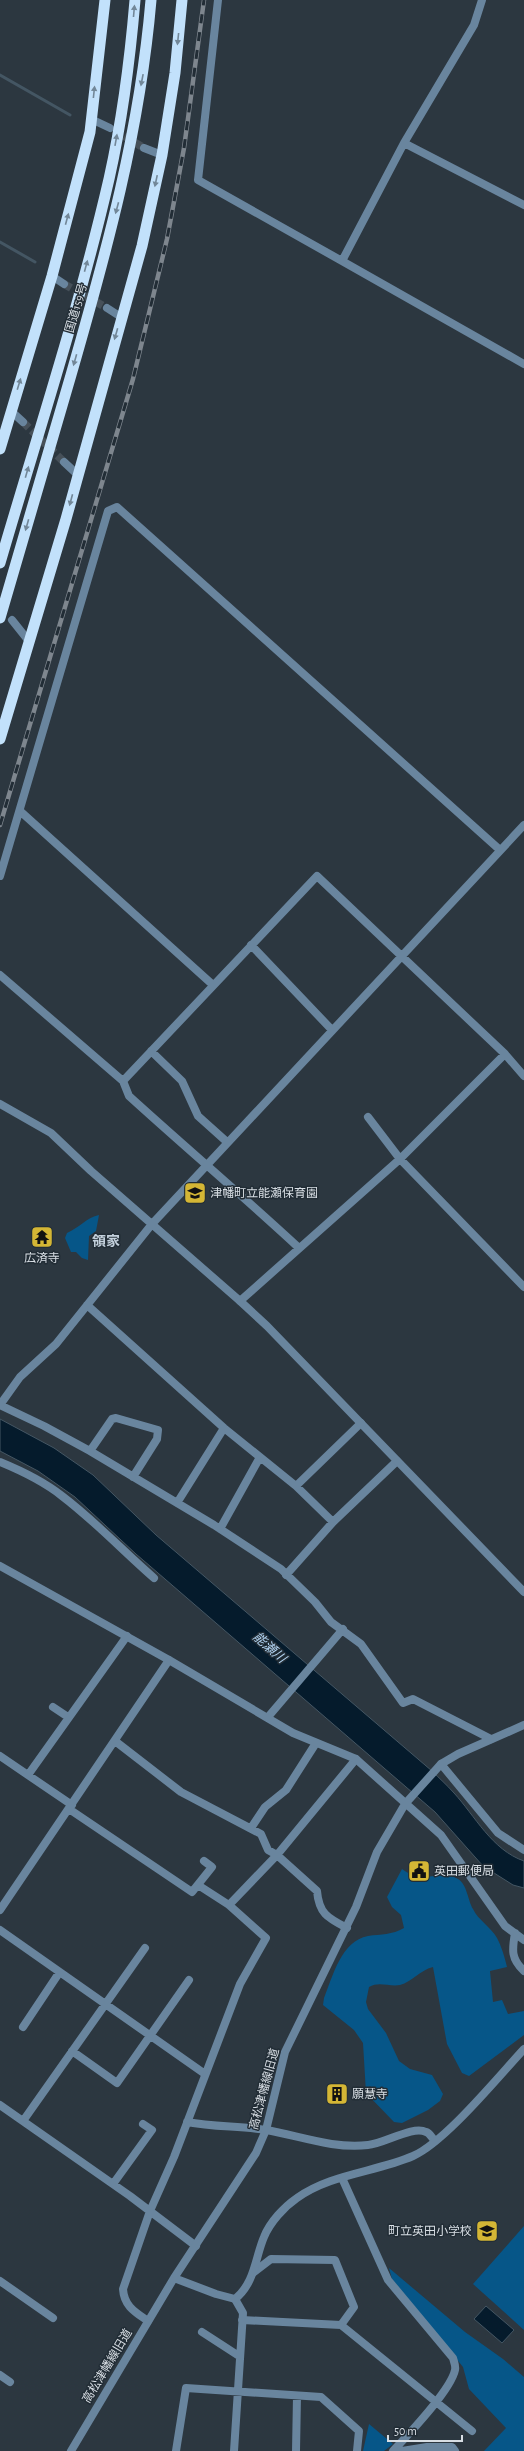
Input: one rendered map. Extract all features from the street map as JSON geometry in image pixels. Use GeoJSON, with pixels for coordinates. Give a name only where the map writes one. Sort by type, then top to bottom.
{"type":"FeatureCollection","features":[{"type":"Feature","properties":{"kind":"highway"},"geometry":{"type":"LineString","coordinates":[[0,449],[52,276],[90,132],[105,0]]}},
{"type":"Feature","properties":{"kind":"highway","name":"国道159号"},"geometry":{"type":"LineString","coordinates":[[0,563],[81,284],[109,178],[130,58],[136,0]]}},
{"type":"Feature","properties":{"kind":"highway","name":"国道159号"},"geometry":{"type":"LineString","coordinates":[[0,618],[94,294],[124,182],[146,64],[151,0]]}},
{"type":"Feature","properties":{"kind":"highway"},"geometry":{"type":"LineString","coordinates":[[0,738],[78,475],[142,246],[162,155],[175,73],[182,0]]}},
{"type":"Feature","properties":{"kind":"street"},"geometry":{"type":"LineString","coordinates":[[218,0],[198,180],[524,364]]}},
{"type":"Feature","properties":{"kind":"street"},"geometry":{"type":"LineString","coordinates":[[342,261],[404,143],[474,24],[482,0]]}},
{"type":"Feature","properties":{"kind":"street"},"geometry":{"type":"LineString","coordinates":[[90,132],[110,128],[91,119]]}},
{"type":"Feature","properties":{"kind":"street"},"geometry":{"type":"LineString","coordinates":[[404,143],[524,205]]}},
{"type":"Feature","properties":{"kind":"street"},"geometry":{"type":"LineString","coordinates":[[144,148],[162,155]]}},
{"type":"Feature","properties":{"kind":"street"},"geometry":{"type":"LineString","coordinates":[[52,276],[64,284]]}},
{"type":"Feature","properties":{"kind":"street"},"geometry":{"type":"LineString","coordinates":[[107,308],[121,317]]}},
{"type":"Feature","properties":{"kind":"street"},"geometry":{"type":"LineString","coordinates":[[11,411],[23,422]]}},
{"type":"Feature","properties":{"kind":"street"},"geometry":{"type":"LineString","coordinates":[[64,462],[78,475]]}},
{"type":"Feature","properties":{"kind":"street"},"geometry":{"type":"LineString","coordinates":[[0,876],[108,511],[116,507],[500,850]]}},
{"type":"Feature","properties":{"kind":"street"},"geometry":{"type":"LineString","coordinates":[[12,620],[28,640]]}},
{"type":"Feature","properties":{"kind":"street"},"geometry":{"type":"LineString","coordinates":[[20,811],[213,985]]}},
{"type":"Feature","properties":{"kind":"street"},"geometry":{"type":"LineString","coordinates":[[491,1739],[413,1699],[403,1703],[361,1644],[331,1622],[315,1602],[286,1575],[220,1529],[90,1451],[44,1426],[0,1405],[20,1377],[56,1344],[86,1304],[152,1224],[524,825]]}},
{"type":"Feature","properties":{"kind":"street"},"geometry":{"type":"LineString","coordinates":[[123,1081],[317,876],[505,1054],[524,1076]]}},
{"type":"Feature","properties":{"kind":"street"},"geometry":{"type":"LineString","coordinates":[[252,945],[332,1030]]}},
{"type":"Feature","properties":{"kind":"street"},"geometry":{"type":"LineString","coordinates":[[0,975],[123,1081],[129,1096],[206,1165],[233,1186],[299,1248]]}},
{"type":"Feature","properties":{"kind":"street"},"geometry":{"type":"LineString","coordinates":[[151,1051],[182,1081],[198,1116],[227,1142]]}},
{"type":"Feature","properties":{"kind":"street"},"geometry":{"type":"LineString","coordinates":[[240,1301],[400,1159],[505,1054]]}},
{"type":"Feature","properties":{"kind":"street"},"geometry":{"type":"LineString","coordinates":[[0,1104],[51,1133],[91,1172],[268,1326],[524,1592]]}},
{"type":"Feature","properties":{"kind":"street"},"geometry":{"type":"LineString","coordinates":[[368,1117],[400,1159],[524,1287]]}},
{"type":"Feature","properties":{"kind":"street"},"geometry":{"type":"LineString","coordinates":[[86,1304],[224,1428],[296,1486],[333,1522]]}},
{"type":"Feature","properties":{"kind":"street"},"geometry":{"type":"LineString","coordinates":[[90,1451],[112,1419],[116,1418],[158,1430],[157,1439],[133,1477]]}},
{"type":"Feature","properties":{"kind":"street"},"geometry":{"type":"LineString","coordinates":[[296,1486],[361,1423]]}},
{"type":"Feature","properties":{"kind":"street"},"geometry":{"type":"LineString","coordinates":[[177,1503],[224,1428]]}},
{"type":"Feature","properties":{"kind":"street"},"geometry":{"type":"LineString","coordinates":[[220,1529],[260,1457]]}},
{"type":"Feature","properties":{"kind":"street"},"geometry":{"type":"LineString","coordinates":[[286,1575],[333,1522],[397,1461]]}},
{"type":"Feature","properties":{"kind":"street"},"geometry":{"type":"LineString","coordinates":[[0,1462],[28,1474],[61,1495],[96,1523],[154,1578]]}},
{"type":"Feature","properties":{"kind":"street"},"geometry":{"type":"LineString","coordinates":[[0,1566],[127,1636],[268,1717],[293,1733],[356,1759],[407,1801],[441,1835],[505,1926],[520,1934],[524,1940]]}},
{"type":"Feature","properties":{"kind":"street"},"geometry":{"type":"LineString","coordinates":[[268,1717],[342,1629]]}},
{"type":"Feature","properties":{"kind":"street"},"geometry":{"type":"LineString","coordinates":[[28,1775],[127,1636]]}},
{"type":"Feature","properties":{"kind":"street"},"geometry":{"type":"LineString","coordinates":[[0,1910],[169,1660]]}},
{"type":"Feature","properties":{"kind":"street"},"geometry":{"type":"LineString","coordinates":[[53,1707],[68,1717]]}},
{"type":"Feature","properties":{"kind":"street","name":"高松津幡線旧道"},"geometry":{"type":"LineString","coordinates":[[71,2451],[174,2278],[256,2153],[266,2130],[285,2052],[347,1928],[377,1852],[407,1801],[438,1766],[458,1754],[524,1724]]}},
{"type":"Feature","properties":{"kind":"street"},"geometry":{"type":"LineString","coordinates":[[115,1741],[181,1792],[261,1834],[268,1850],[277,1855],[317,1891],[318,1906],[328,1918],[347,1928]]}},
{"type":"Feature","properties":{"kind":"street"},"geometry":{"type":"LineString","coordinates":[[251,1828],[265,1807],[286,1790],[316,1743]]}},
{"type":"Feature","properties":{"kind":"street"},"geometry":{"type":"LineString","coordinates":[[1,1757],[192,1892],[212,1867],[204,1861]]}},
{"type":"Feature","properties":{"kind":"street"},"geometry":{"type":"LineString","coordinates":[[229,1905],[277,1855],[356,1759]]}},
{"type":"Feature","properties":{"kind":"street"},"geometry":{"type":"LineString","coordinates":[[438,1766],[498,1833],[524,1850]]}},
{"type":"Feature","properties":{"kind":"street"},"geometry":{"type":"LineString","coordinates":[[148,2321],[127,2306],[123,2298],[123,2289],[150,2211],[187,2122],[204,2074],[240,1984],[266,1938],[229,1905],[198,1885]]}},
{"type":"Feature","properties":{"kind":"street"},"geometry":{"type":"LineString","coordinates":[[0,1930],[204,2074]]}},
{"type":"Feature","properties":{"kind":"street"},"geometry":{"type":"LineString","coordinates":[[520,1934],[512,1950],[516,1963],[524,1971]]}},
{"type":"Feature","properties":{"kind":"street"},"geometry":{"type":"LineString","coordinates":[[23,2121],[145,1948]]}},
{"type":"Feature","properties":{"kind":"street"},"geometry":{"type":"LineString","coordinates":[[23,2027],[59,1973]]}},
{"type":"Feature","properties":{"kind":"street"},"geometry":{"type":"LineString","coordinates":[[72,2051],[117,2083],[189,1980]]}},
{"type":"Feature","properties":{"kind":"street"},"geometry":{"type":"LineString","coordinates":[[235,2299],[241,2294],[254,2272],[264,2236],[276,2217],[296,2198],[313,2188],[342,2178],[388,2166],[415,2155],[456,2122],[524,2049]]}},
{"type":"Feature","properties":{"kind":"street"},"geometry":{"type":"LineString","coordinates":[[0,2106],[113,2184],[196,2246]]}},
{"type":"Feature","properties":{"kind":"street"},"geometry":{"type":"LineString","coordinates":[[187,2122],[266,2130],[330,2144],[347,2146],[382,2143],[403,2134],[420,2130],[427,2132],[435,2140]]}},
{"type":"Feature","properties":{"kind":"street"},"geometry":{"type":"LineString","coordinates":[[113,2184],[152,2130],[143,2124]]}},
{"type":"Feature","properties":{"kind":"street"},"geometry":{"type":"LineString","coordinates":[[342,2178],[388,2280],[453,2358],[456,2368],[452,2380],[393,2451]]}},
{"type":"Feature","properties":{"kind":"street"},"geometry":{"type":"LineString","coordinates":[[254,2272],[271,2259],[335,2260],[354,2306],[341,2325]]}},
{"type":"Feature","properties":{"kind":"street"},"geometry":{"type":"LineString","coordinates":[[174,2278],[216,2294],[235,2299],[243,2313],[234,2451]]}},
{"type":"Feature","properties":{"kind":"street"},"geometry":{"type":"LineString","coordinates":[[0,2281],[53,2318]]}},
{"type":"Feature","properties":{"kind":"street"},"geometry":{"type":"LineString","coordinates":[[242,2320],[341,2325],[434,2402],[472,2431]]}},
{"type":"Feature","properties":{"kind":"street"},"geometry":{"type":"LineString","coordinates":[[202,2332],[239,2356]]}},
{"type":"Feature","properties":{"kind":"street"},"geometry":{"type":"LineString","coordinates":[[0,2374],[10,2382]]}},
{"type":"Feature","properties":{"kind":"street"},"geometry":{"type":"LineString","coordinates":[[176,2451],[186,2388],[237,2393],[320,2397],[360,2431],[358,2451]]}},
{"type":"Feature","properties":{"kind":"street"},"geometry":{"type":"LineString","coordinates":[[296,2451],[298,2396]]}},
{"type":"Feature","properties":{"kind":"street"},"geometry":{"type":"LineString","coordinates":[[402,2451],[427,2447],[452,2447],[455,2451]]}},
{"type":"Feature","properties":{"kind":"shaded area"},"geometry":{"type":"Polygon","coordinates":[[[99,1215],[96,1231],[89,1236],[88,1260],[82,1258],[76,1252],[71,1252],[65,1238],[67,1233],[91,1218],[99,1215]]]}},
{"type":"Feature","properties":{"kind":"shaded area"},"geometry":{"type":"Polygon","coordinates":[[[402,1869],[409,1874],[417,1876],[424,1877],[445,1875],[452,1876],[461,1881],[475,1913],[497,1938],[506,1963],[507,1967],[490,1971],[493,2002],[502,2000],[508,2014],[524,2011],[524,2035],[469,2076],[462,2073],[447,2044],[433,1967],[400,1985],[377,1984],[369,1987],[366,2002],[368,2009],[386,2033],[399,2061],[410,2069],[432,2075],[443,2094],[440,2101],[428,2110],[402,2123],[394,2122],[366,2093],[363,2043],[354,2030],[323,2005],[324,1998],[339,1961],[351,1945],[359,1939],[368,1936],[391,1933],[404,1928],[401,1915],[392,1907],[387,1897],[402,1869]]]}},
{"type":"Feature","properties":{"kind":"shaded area"},"geometry":{"type":"Polygon","coordinates":[[[524,2226],[524,2330],[473,2284],[524,2226]]]}},
{"type":"Feature","properties":{"kind":"shaded area"},"geometry":{"type":"Polygon","coordinates":[[[389,2268],[465,2332],[503,2359],[524,2377],[524,2451],[484,2451],[506,2428],[469,2389],[463,2367],[392,2279],[389,2268]]]}},
{"type":"Feature","properties":{"kind":"shaded area"},"geometry":{"type":"Polygon","coordinates":[[[369,2424],[393,2444],[384,2451],[363,2451],[369,2424]]]}},
{"type":"Feature","properties":{"kind":"water","name":"能瀬川"},"geometry":{"type":"Polygon","coordinates":[[[0,1419],[54,1448],[93,1475],[156,1535],[432,1771],[462,1802],[493,1841],[513,1856],[524,1861],[524,1888],[513,1885],[483,1866],[435,1812],[136,1554],[75,1497],[38,1471],[0,1451],[0,1419]]]}},
{"type":"Feature","properties":{"kind":"water"},"geometry":{"type":"Polygon","coordinates":[[[486,2306],[514,2330],[502,2343],[474,2319],[486,2306]]]}},
{"type":"Feature","properties":{"kind":"waterway"},"geometry":{"type":"LineString","coordinates":[[0,75],[70,115]]}},
{"type":"Feature","properties":{"kind":"waterway"},"geometry":{"type":"LineString","coordinates":[[0,242],[35,262]]}},
{"type":"Feature","properties":{"kind":"tunnel"},"geometry":{"type":"LineString","coordinates":[[114,130],[144,148]]}},
{"type":"Feature","properties":{"kind":"tunnel"},"geometry":{"type":"LineString","coordinates":[[64,284],[107,308]]}},
{"type":"Feature","properties":{"kind":"tunnel"},"geometry":{"type":"LineString","coordinates":[[23,422],[64,462]]}},
{"type":"Feature","properties":{"kind":"railway"},"geometry":{"type":"LineString","coordinates":[[0,825],[133,379],[167,239],[184,148],[204,0]]}},
{"type":"Feature","properties":{"kind":"place","name":"津幡町立能瀬保育園"},"geometry":{"type":"Point","coordinates":[195,1193]}},
{"type":"Feature","properties":{"kind":"place","name":"広済寺"},"geometry":{"type":"Point","coordinates":[42,1237]}},
{"type":"Feature","properties":{"kind":"place","name":"英田郵便局"},"geometry":{"type":"Point","coordinates":[419,1871]}},
{"type":"Feature","properties":{"kind":"place","name":"願慧寺"},"geometry":{"type":"Point","coordinates":[337,2094]}},
{"type":"Feature","properties":{"kind":"place","name":"町立英田小学校"},"geometry":{"type":"Point","coordinates":[487,2231]}},
{"type":"Feature","properties":{"kind":"district","name":"領家"},"geometry":{"type":"Point","coordinates":[106,1242]}}]}
